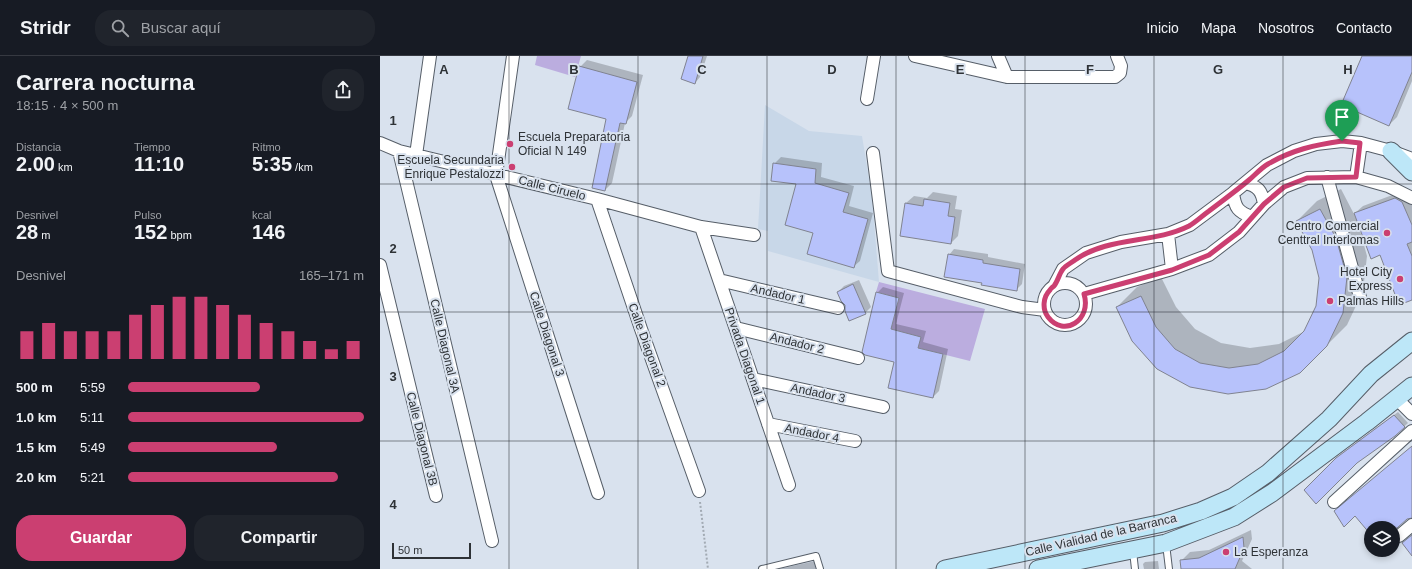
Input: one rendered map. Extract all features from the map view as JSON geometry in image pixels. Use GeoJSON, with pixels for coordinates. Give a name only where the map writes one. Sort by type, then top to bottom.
{"type":"FeatureCollection","features":[{"type":"Feature","properties":{"kind":"main road"},"geometry":{"type":"LineString","coordinates":[[1391,151],[1412,172]]}},
{"type":"Feature","properties":{"kind":"main road","name":"Calle Vialidad de la Barranca"},"geometry":{"type":"LineString","coordinates":[[945,569],[1163,523],[1201,511],[1233,497],[1268,473],[1329,419],[1371,374],[1412,341]]}},
{"type":"Feature","properties":{"kind":"main road"},"geometry":{"type":"LineString","coordinates":[[1371,374],[1394,368],[1412,354]]}},
{"type":"Feature","properties":{"kind":"main road","name":"Calle Vialidad de la Barranca"},"geometry":{"type":"LineString","coordinates":[[1038,569],[1166,543],[1234,517],[1272,493],[1367,422],[1404,390]]}},
{"type":"Feature","properties":{"kind":"main road"},"geometry":{"type":"LineString","coordinates":[[1296,448],[1308,465]]}},
{"type":"Feature","properties":{"kind":"street"},"geometry":{"type":"LineString","coordinates":[[416,155],[430,56]]}},
{"type":"Feature","properties":{"kind":"street"},"geometry":{"type":"LineString","coordinates":[[496,175],[513,56]]}},
{"type":"Feature","properties":{"kind":"street"},"geometry":{"type":"LineString","coordinates":[[867,99],[874,56]]}},
{"type":"Feature","properties":{"kind":"street"},"geometry":{"type":"LineString","coordinates":[[915,56],[1006,77],[1115,77],[1120,73],[1121,66],[1118,56]]}},
{"type":"Feature","properties":{"kind":"street"},"geometry":{"type":"LineString","coordinates":[[998,56],[1006,77]]}},
{"type":"Feature","properties":{"kind":"street"},"geometry":{"type":"LineString","coordinates":[[1054,286],[1063,269],[1086,252],[1121,242],[1168,234],[1190,225],[1267,165],[1294,151],[1316,144],[1342,141],[1360,143],[1391,151],[1412,159]]}},
{"type":"Feature","properties":{"kind":"street","name":"Calle Ciruelo"},"geometry":{"type":"LineString","coordinates":[[380,143],[399,151],[597,199],[701,227],[754,235]]}},
{"type":"Feature","properties":{"kind":"street"},"geometry":{"type":"LineString","coordinates":[[1356,177],[1360,143]]}},
{"type":"Feature","properties":{"kind":"street","name":"Calle Diagonal 3A"},"geometry":{"type":"LineString","coordinates":[[399,151],[492,541]]}},
{"type":"Feature","properties":{"kind":"street"},"geometry":{"type":"LineString","coordinates":[[873,153],[888,270],[1022,307],[1045,310]]}},
{"type":"Feature","properties":{"kind":"street","name":"Calle Diagonal 3"},"geometry":{"type":"LineString","coordinates":[[496,175],[598,494]]}},
{"type":"Feature","properties":{"kind":"street"},"geometry":{"type":"LineString","coordinates":[[1327,177],[1360,297]]}},
{"type":"Feature","properties":{"kind":"street"},"geometry":{"type":"LineString","coordinates":[[1084,294],[1172,270],[1209,255],[1239,232],[1264,204],[1284,187],[1307,178],[1356,177],[1388,186],[1412,198]]}},
{"type":"Feature","properties":{"kind":"street"},"geometry":{"type":"LineString","coordinates":[[1245,183],[1255,186],[1263,195],[1264,204]]}},
{"type":"Feature","properties":{"kind":"street"},"geometry":{"type":"LineString","coordinates":[[1233,193],[1234,205],[1243,214],[1252,217]]}},
{"type":"Feature","properties":{"kind":"street","name":"Calle Diagonal 2"},"geometry":{"type":"LineString","coordinates":[[597,199],[641,329],[699,491]]}},
{"type":"Feature","properties":{"kind":"street","name":"Privada Diagonal 1"},"geometry":{"type":"LineString","coordinates":[[701,227],[789,485]]}},
{"type":"Feature","properties":{"kind":"street"},"geometry":{"type":"LineString","coordinates":[[1168,234],[1172,270]]}},
{"type":"Feature","properties":{"kind":"street","name":"Calle Diagonal 3B"},"geometry":{"type":"LineString","coordinates":[[380,266],[436,496]]}},
{"type":"Feature","properties":{"kind":"street","name":"Andador 1"},"geometry":{"type":"LineString","coordinates":[[719,280],[838,308]]}},
{"type":"Feature","properties":{"kind":"street"},"geometry":{"type":"LineString","coordinates":[[1061,283],[1068,283],[1074,285],[1084,294],[1086,308],[1084,315],[1073,324],[1066,326],[1059,325],[1048,317],[1044,303],[1045,296],[1054,286],[1061,283]]}},
{"type":"Feature","properties":{"kind":"street","name":"Andador 2"},"geometry":{"type":"LineString","coordinates":[[736,328],[858,358]]}},
{"type":"Feature","properties":{"kind":"street","name":"Andador 3"},"geometry":{"type":"LineString","coordinates":[[753,379],[883,407]]}},
{"type":"Feature","properties":{"kind":"street"},"geometry":{"type":"LineString","coordinates":[[1404,390],[1412,414]]}},
{"type":"Feature","properties":{"kind":"street","name":"Andador 4"},"geometry":{"type":"LineString","coordinates":[[768,424],[855,442]]}},
{"type":"Feature","properties":{"kind":"street"},"geometry":{"type":"LineString","coordinates":[[1334,502],[1412,431]]}},
{"type":"Feature","properties":{"kind":"street"},"geometry":{"type":"LineString","coordinates":[[1400,535],[1412,525]]}},
{"type":"Feature","properties":{"kind":"lane"},"geometry":{"type":"LineString","coordinates":[[1166,543],[1169,569]]}},
{"type":"Feature","properties":{"kind":"lane"},"geometry":{"type":"LineString","coordinates":[[1132,550],[1135,569]]}},
{"type":"Feature","properties":{"kind":"lane"},"geometry":{"type":"LineString","coordinates":[[762,569],[816,556],[820,569]]}},
{"type":"Feature","properties":{"kind":"path"},"geometry":{"type":"LineString","coordinates":[[699,491],[708,569]]}},
{"type":"Feature","properties":{"kind":"shaded area"},"geometry":{"type":"Polygon","coordinates":[[[537,56],[581,56],[575,77],[535,65],[537,56]]]}},
{"type":"Feature","properties":{"kind":"shaded area"},"geometry":{"type":"Polygon","coordinates":[[[765,105],[809,131],[862,136],[872,197],[879,282],[768,251],[768,231],[758,229],[765,105]]]}},
{"type":"Feature","properties":{"kind":"shaded area"},"geometry":{"type":"Polygon","coordinates":[[[879,282],[985,309],[970,361],[918,348],[920,337],[891,329],[899,298],[876,292],[879,282]]]}},
{"type":"Feature","properties":{"kind":"building"},"geometry":{"type":"Polygon","coordinates":[[[688,56],[703,56],[695,84],[681,79],[688,56]]]}},
{"type":"Feature","properties":{"kind":"building"},"geometry":{"type":"Polygon","coordinates":[[[1362,56],[1412,56],[1412,72],[1389,126],[1341,105],[1362,56]]]}},
{"type":"Feature","properties":{"kind":"building"},"geometry":{"type":"Polygon","coordinates":[[[579,66],[637,82],[626,124],[620,123],[605,191],[592,188],[606,119],[568,109],[579,66]]]}},
{"type":"Feature","properties":{"kind":"building"},"geometry":{"type":"Polygon","coordinates":[[[773,163],[816,169],[815,183],[849,193],[843,212],[868,219],[854,268],[807,254],[813,233],[785,225],[796,184],[771,181],[773,163]]]}},
{"type":"Feature","properties":{"kind":"building","name":"Centro Comercial Centtral Interlomas"},"geometry":{"type":"Polygon","coordinates":[[[1395,198],[1402,202],[1412,225],[1412,242],[1407,244],[1412,256],[1412,300],[1399,305],[1380,255],[1371,259],[1354,213],[1395,198]]]}},
{"type":"Feature","properties":{"kind":"building"},"geometry":{"type":"Polygon","coordinates":[[[924,199],[950,203],[948,216],[955,217],[951,244],[900,236],[905,203],[923,206],[924,199]]]}},
{"type":"Feature","properties":{"kind":"building","name":"Palmas Hills"},"geometry":{"type":"Polygon","coordinates":[[[1320,209],[1336,238],[1347,277],[1343,313],[1327,346],[1300,373],[1266,389],[1228,394],[1190,387],[1157,369],[1132,341],[1116,307],[1141,296],[1156,327],[1175,349],[1200,363],[1229,368],[1258,364],[1284,351],[1304,331],[1316,306],[1319,278],[1312,250],[1296,221],[1320,209]]]}},
{"type":"Feature","properties":{"kind":"building"},"geometry":{"type":"Polygon","coordinates":[[[948,254],[983,260],[983,263],[1020,269],[1017,291],[981,285],[982,283],[944,277],[948,254]]]}},
{"type":"Feature","properties":{"kind":"building"},"geometry":{"type":"Polygon","coordinates":[[[853,284],[866,314],[849,321],[845,311],[845,305],[841,301],[837,292],[853,284]]]}},
{"type":"Feature","properties":{"kind":"building"},"geometry":{"type":"Polygon","coordinates":[[[876,292],[899,298],[891,329],[921,337],[918,348],[943,354],[933,398],[888,388],[894,362],[865,355],[862,352],[876,292]]]}},
{"type":"Feature","properties":{"kind":"building"},"geometry":{"type":"Polygon","coordinates":[[[1394,415],[1405,427],[1357,463],[1316,504],[1304,490],[1336,458],[1394,415]]]}},
{"type":"Feature","properties":{"kind":"building"},"geometry":{"type":"Polygon","coordinates":[[[1412,446],[1412,518],[1407,519],[1400,525],[1400,521],[1364,521],[1364,527],[1355,516],[1344,527],[1334,511],[1412,446]]]}},
{"type":"Feature","properties":{"kind":"building"},"geometry":{"type":"Polygon","coordinates":[[[1412,535],[1412,556],[1402,543],[1412,535]]]}},
{"type":"Feature","properties":{"kind":"building","name":"La Esperanza"},"geometry":{"type":"Polygon","coordinates":[[[1243,537],[1244,548],[1235,569],[1181,569],[1180,560],[1199,558],[1243,537]]]}},
{"type":"Feature","properties":{"kind":"place","name":"Escuela Preparatoria Oficial N 149"},"geometry":{"type":"Point","coordinates":[510,144]}},
{"type":"Feature","properties":{"kind":"place","name":"Escuela Secundaria Enrique Pestalozzi"},"geometry":{"type":"Point","coordinates":[512,167]}},
{"type":"Feature","properties":{"kind":"place","name":"Centro Comercial Centtral Interlomas"},"geometry":{"type":"Point","coordinates":[1387,233]}},
{"type":"Feature","properties":{"kind":"place","name":"Hotel City Express"},"geometry":{"type":"Point","coordinates":[1400,279]}},
{"type":"Feature","properties":{"kind":"place","name":"Palmas Hills"},"geometry":{"type":"Point","coordinates":[1330,301]}},
{"type":"Feature","properties":{"kind":"place","name":"La Esperanza"},"geometry":{"type":"Point","coordinates":[1226,552]}},
{"type":"Feature","properties":{"kind":"route"},"geometry":{"type":"LineString","coordinates":[[1342,141],[1360,143],[1356,177],[1307,178],[1284,187],[1264,204],[1239,232],[1209,255],[1172,270],[1084,294],[1086,308],[1084,315],[1073,324],[1066,326],[1059,325],[1048,317],[1044,303],[1045,296],[1054,286],[1063,269],[1086,252],[1121,242],[1168,234],[1190,225],[1267,165],[1294,151],[1316,144],[1342,141]]}}]}
